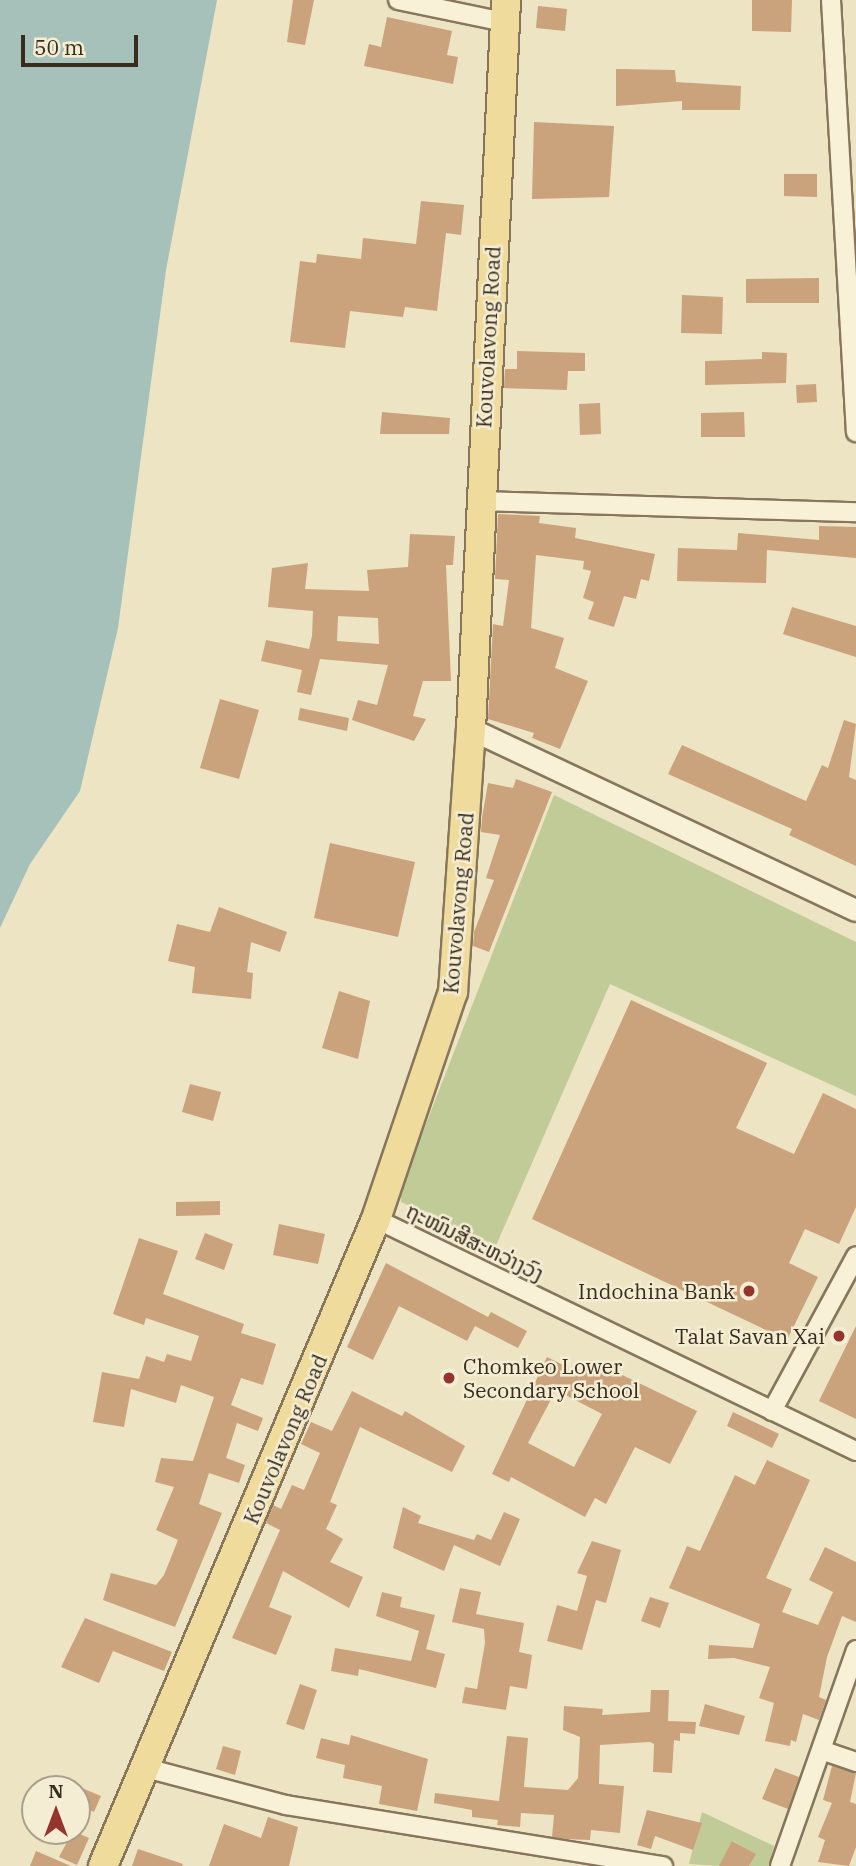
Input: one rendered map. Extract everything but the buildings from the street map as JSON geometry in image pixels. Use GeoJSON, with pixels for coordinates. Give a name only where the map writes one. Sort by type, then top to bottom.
{"type":"FeatureCollection","features":[{"type":"Feature","properties":{"kind":"main road","name":"Kouvolavong Road"},"geometry":{"type":"LineString","coordinates":[[103,1866],[376,1219],[453,992],[471,729],[505,11]]}},
{"type":"Feature","properties":{"kind":"street"},"geometry":{"type":"LineString","coordinates":[[398,0],[505,11]]}},
{"type":"Feature","properties":{"kind":"street"},"geometry":{"type":"LineString","coordinates":[[831,0],[849,139],[856,432]]}},
{"type":"Feature","properties":{"kind":"street"},"geometry":{"type":"LineString","coordinates":[[480,501],[856,512]]}},
{"type":"Feature","properties":{"kind":"street"},"geometry":{"type":"LineString","coordinates":[[471,729],[856,910]]}},
{"type":"Feature","properties":{"kind":"street","name":"ຖະໜົນສີສະຫວ່າງວົງ"},"geometry":{"type":"LineString","coordinates":[[376,1219],[856,1451]]}},
{"type":"Feature","properties":{"kind":"street"},"geometry":{"type":"LineString","coordinates":[[772,1411],[856,1256]]}},
{"type":"Feature","properties":{"kind":"street"},"geometry":{"type":"LineString","coordinates":[[780,1866],[824,1751],[856,1650]]}},
{"type":"Feature","properties":{"kind":"street"},"geometry":{"type":"LineString","coordinates":[[824,1751],[856,1762]]}},
{"type":"Feature","properties":{"kind":"street"},"geometry":{"type":"LineString","coordinates":[[146,1768],[286,1805],[663,1866]]}},
{"type":"Feature","properties":{"kind":"green space"},"geometry":{"type":"Polygon","coordinates":[[[554,795],[856,942],[856,1096],[610,984],[495,1248],[401,1202],[401,1188],[554,795]]]}},
{"type":"Feature","properties":{"kind":"green space"},"geometry":{"type":"Polygon","coordinates":[[[702,1812],[774,1846],[769,1866],[749,1866],[755,1854],[733,1841],[720,1866],[689,1864],[702,1812]]]}},
{"type":"Feature","properties":{"kind":"water"},"geometry":{"type":"Polygon","coordinates":[[[0,0],[217,0],[166,270],[118,628],[80,791],[30,864],[0,928],[0,0]]]}},
{"type":"Feature","properties":{"kind":"place","name":"Indochina Bank"},"geometry":{"type":"Point","coordinates":[749,1291]}},
{"type":"Feature","properties":{"kind":"place","name":"Talat Savan Xai"},"geometry":{"type":"Point","coordinates":[839,1336]}},
{"type":"Feature","properties":{"kind":"place","name":"Chomkeo Lower Secondary School"},"geometry":{"type":"Point","coordinates":[449,1378]}}]}
